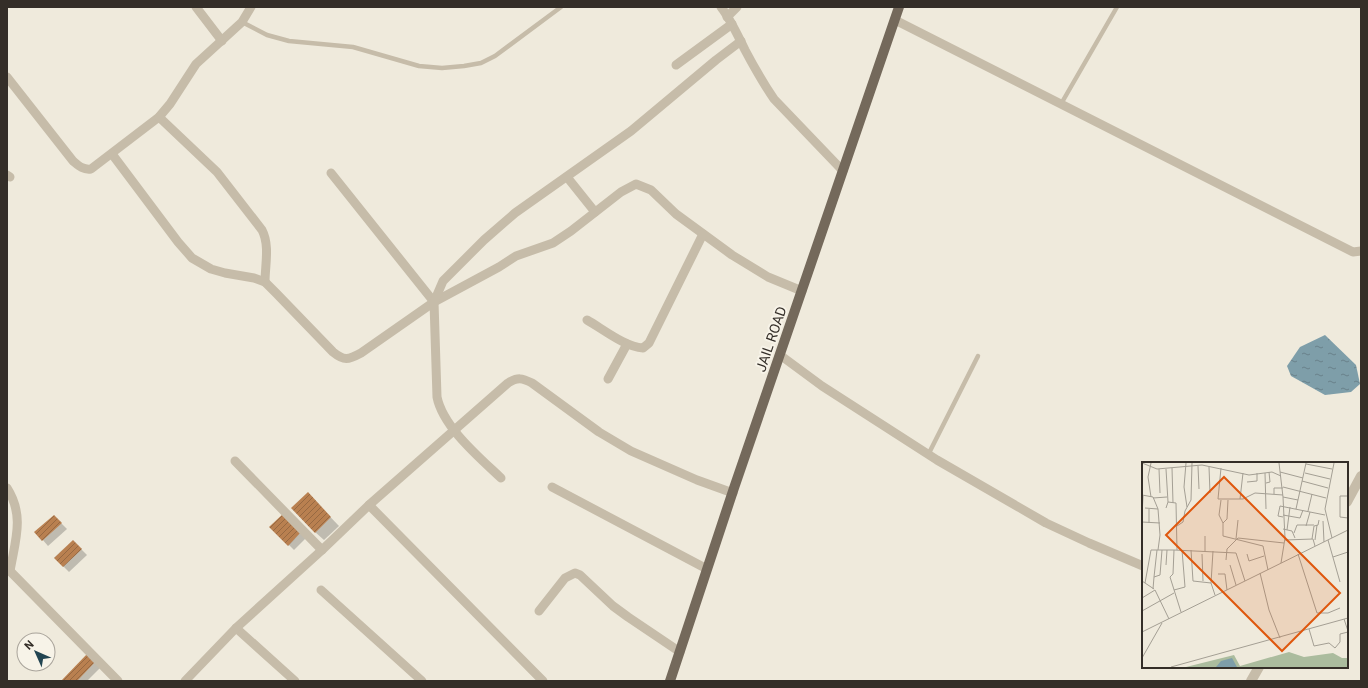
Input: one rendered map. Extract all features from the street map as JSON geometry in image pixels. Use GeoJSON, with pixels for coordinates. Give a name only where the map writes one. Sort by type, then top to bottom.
{"type":"FeatureCollection","features":[{"type":"Feature","properties":{"kind":"main road","name":"JAIL ROAD"},"geometry":{"type":"LineString","coordinates":[[670,681],[899,7]]}},
{"type":"Feature","properties":{"kind":"street"},"geometry":{"type":"LineString","coordinates":[[196,7],[222,41]]}},
{"type":"Feature","properties":{"kind":"street"},"geometry":{"type":"LineString","coordinates":[[7,77],[78,166],[87,170],[91,169],[159,117],[170,104],[196,64],[242,22],[251,7]]}},
{"type":"Feature","properties":{"kind":"street"},"geometry":{"type":"LineString","coordinates":[[721,7],[765,86],[774,99],[843,171]]}},
{"type":"Feature","properties":{"kind":"street"},"geometry":{"type":"LineString","coordinates":[[676,65],[729,20],[737,7]]}},
{"type":"Feature","properties":{"kind":"street"},"geometry":{"type":"LineString","coordinates":[[895,20],[1352,252],[1361,251]]}},
{"type":"Feature","properties":{"kind":"street"},"geometry":{"type":"LineString","coordinates":[[500,478],[454,430],[439,406],[437,397],[434,302],[444,281],[499,226],[515,213],[631,131],[741,41]]}},
{"type":"Feature","properties":{"kind":"street"},"geometry":{"type":"LineString","coordinates":[[159,117],[217,172],[262,230],[266,239],[265,282]]}},
{"type":"Feature","properties":{"kind":"street"},"geometry":{"type":"LineString","coordinates":[[112,154],[178,242],[192,258],[211,269],[225,274],[254,278],[265,282],[333,352],[341,358],[350,358],[361,353],[434,302],[499,267],[516,256],[553,242],[621,192],[636,184],[650,190],[676,214],[757,271],[802,291]]}},
{"type":"Feature","properties":{"kind":"street"},"geometry":{"type":"LineString","coordinates":[[331,172],[434,302]]}},
{"type":"Feature","properties":{"kind":"street"},"geometry":{"type":"LineString","coordinates":[[567,177],[595,212]]}},
{"type":"Feature","properties":{"kind":"street"},"geometry":{"type":"LineString","coordinates":[[587,320],[635,348],[643,348],[649,343],[703,234]]}},
{"type":"Feature","properties":{"kind":"street"},"geometry":{"type":"LineString","coordinates":[[608,379],[627,344]]}},
{"type":"Feature","properties":{"kind":"street"},"geometry":{"type":"LineString","coordinates":[[780,355],[822,386],[928,455],[1046,523],[1088,543],[1142,566]]}},
{"type":"Feature","properties":{"kind":"street"},"geometry":{"type":"LineString","coordinates":[[185,681],[236,628],[369,505],[508,383],[516,378],[532,383],[599,432],[631,451],[697,480],[733,492]]}},
{"type":"Feature","properties":{"kind":"street"},"geometry":{"type":"LineString","coordinates":[[235,461],[322,550]]}},
{"type":"Feature","properties":{"kind":"street"},"geometry":{"type":"LineString","coordinates":[[1348,500],[1361,476]]}},
{"type":"Feature","properties":{"kind":"street"},"geometry":{"type":"LineString","coordinates":[[552,487],[707,569]]}},
{"type":"Feature","properties":{"kind":"street"},"geometry":{"type":"LineString","coordinates":[[7,488],[17,509],[18,520],[9,569],[118,681]]}},
{"type":"Feature","properties":{"kind":"street"},"geometry":{"type":"LineString","coordinates":[[369,505],[543,681]]}},
{"type":"Feature","properties":{"kind":"street"},"geometry":{"type":"LineString","coordinates":[[539,611],[565,578],[575,573],[580,575],[613,606],[680,652]]}},
{"type":"Feature","properties":{"kind":"street"},"geometry":{"type":"LineString","coordinates":[[321,590],[422,681]]}},
{"type":"Feature","properties":{"kind":"street"},"geometry":{"type":"LineString","coordinates":[[236,628],[295,681]]}},
{"type":"Feature","properties":{"kind":"street"},"geometry":{"type":"LineString","coordinates":[[1251,681],[1258,668]]}},
{"type":"Feature","properties":{"kind":"lane"},"geometry":{"type":"LineString","coordinates":[[242,22],[267,35],[289,41],[353,47],[419,66],[442,68],[481,63],[495,56],[561,7]]}},
{"type":"Feature","properties":{"kind":"lane"},"geometry":{"type":"LineString","coordinates":[[1060,104],[1117,7]]}},
{"type":"Feature","properties":{"kind":"lane"},"geometry":{"type":"LineString","coordinates":[[928,455],[978,356]]}},
{"type":"Feature","properties":{"kind":"water"},"geometry":{"type":"Polygon","coordinates":[[[1325,335],[1356,365],[1360,384],[1351,392],[1325,395],[1291,376],[1287,366],[1300,347],[1325,335]]]}},
{"type":"Feature","properties":{"kind":"building"},"geometry":{"type":"Polygon","coordinates":[[[308,492],[331,517],[315,533],[291,508],[308,492]]]}},
{"type":"Feature","properties":{"kind":"building"},"geometry":{"type":"Polygon","coordinates":[[[284,513],[302,531],[288,546],[269,527],[284,513]]]}},
{"type":"Feature","properties":{"kind":"building"},"geometry":{"type":"Polygon","coordinates":[[[54,515],[62,523],[42,541],[34,532],[54,515]]]}},
{"type":"Feature","properties":{"kind":"building"},"geometry":{"type":"Polygon","coordinates":[[[73,540],[82,549],[63,567],[54,558],[73,540]]]}},
{"type":"Feature","properties":{"kind":"building"},"geometry":{"type":"Polygon","coordinates":[[[88,653],[96,661],[77,681],[61,681],[88,653]]]}}]}
